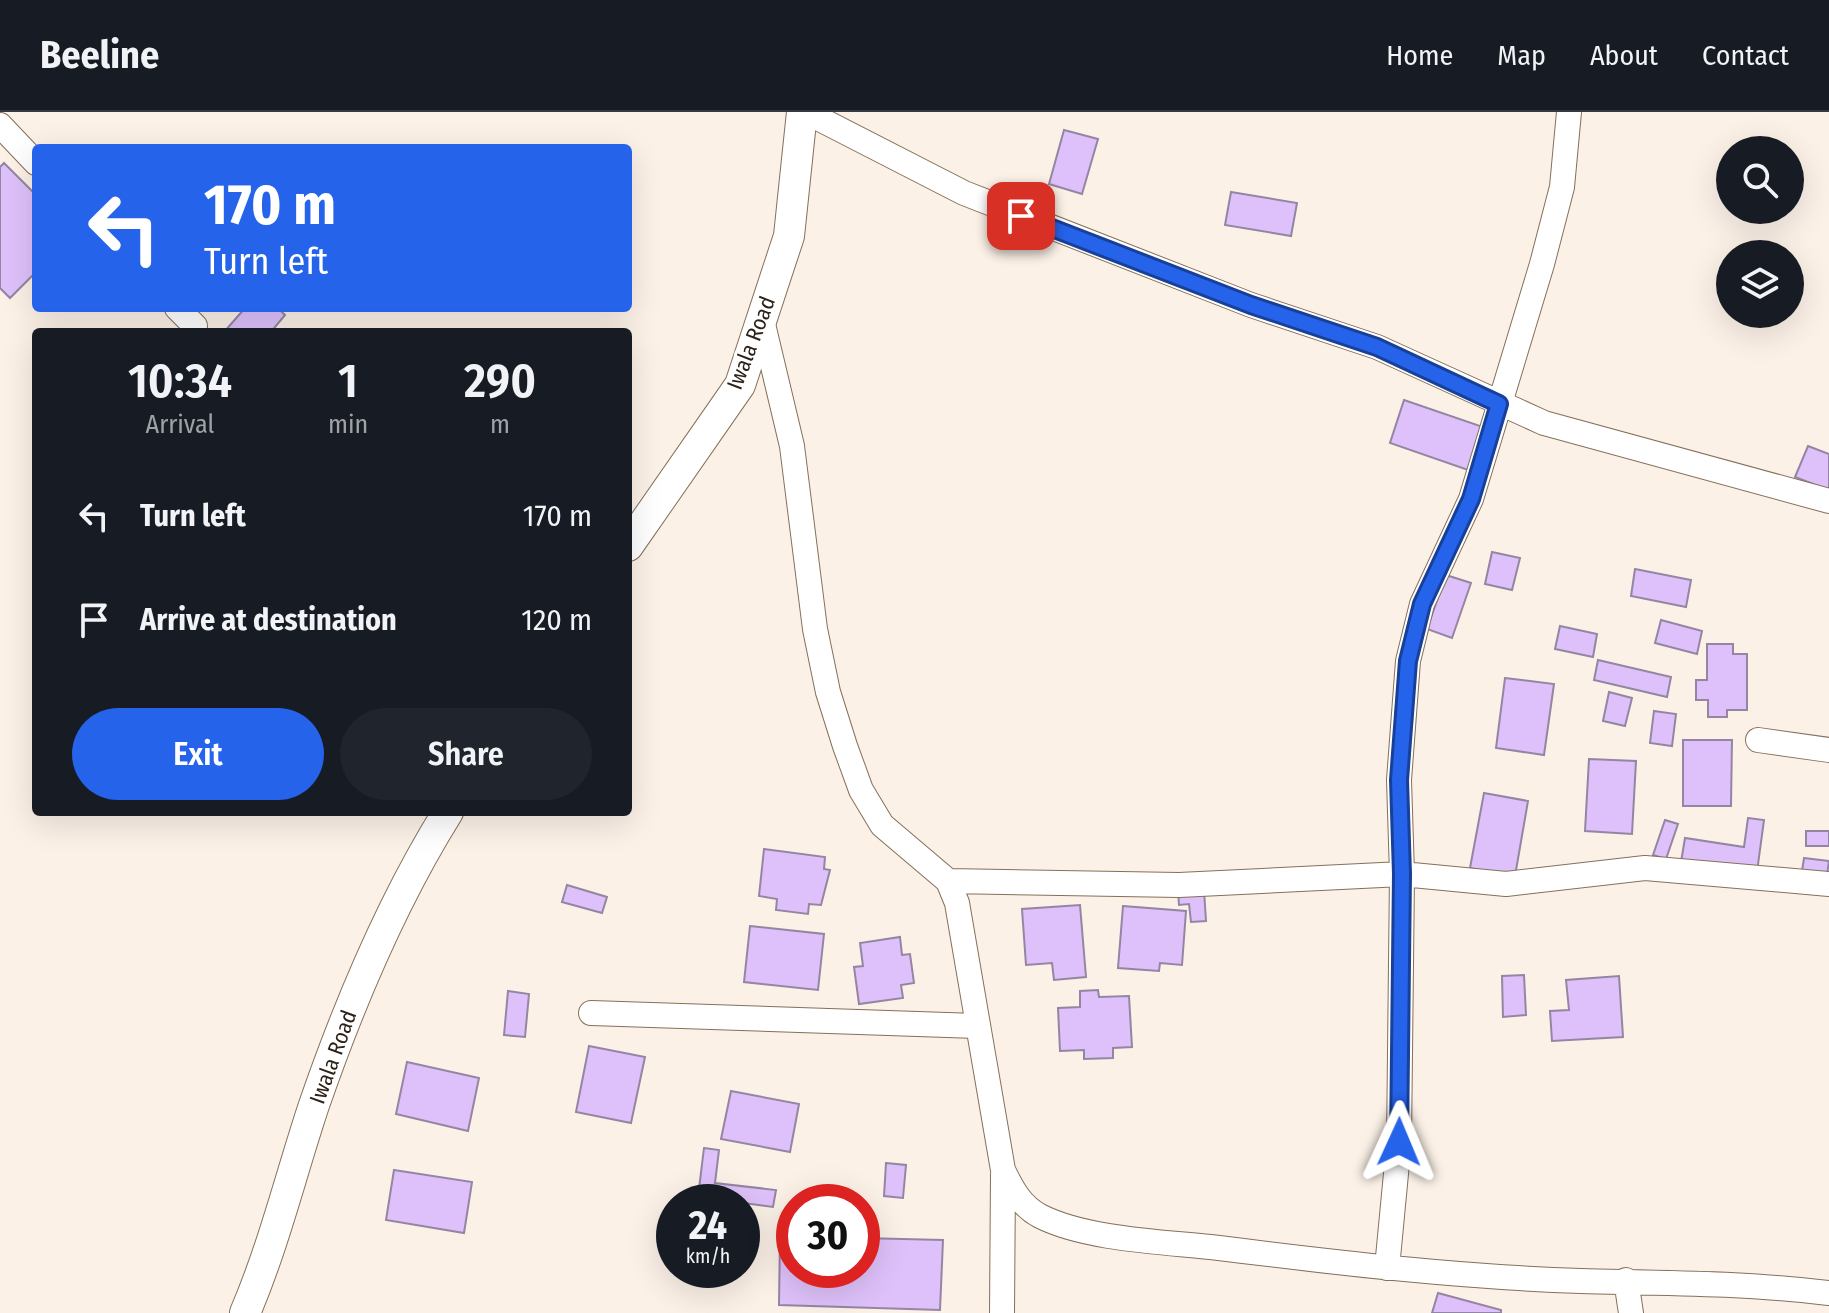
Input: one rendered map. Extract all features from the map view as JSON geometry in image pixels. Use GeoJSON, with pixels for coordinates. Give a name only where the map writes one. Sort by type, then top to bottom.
{"type":"FeatureCollection","features":[{"type":"Feature","properties":{"kind":"street","name":"Iwala Road"},"geometry":{"type":"LineString","coordinates":[[632,540],[740,385],[789,236],[804,112]]}},
{"type":"Feature","properties":{"kind":"street"},"geometry":{"type":"LineString","coordinates":[[804,112],[964,193],[1251,305],[1377,347],[1499,404],[1598,441],[1829,501]]}},
{"type":"Feature","properties":{"kind":"street"},"geometry":{"type":"LineString","coordinates":[[1387,1268],[1399,1142],[1402,874],[1399,780],[1408,661],[1422,604],[1471,499],[1499,404],[1562,187],[1569,112]]}},
{"type":"Feature","properties":{"kind":"street"},"geometry":{"type":"LineString","coordinates":[[0,125],[32,159]]}},
{"type":"Feature","properties":{"kind":"street"},"geometry":{"type":"LineString","coordinates":[[181,312],[195,326]]}},
{"type":"Feature","properties":{"kind":"street"},"geometry":{"type":"LineString","coordinates":[[762,320],[792,446],[815,629],[828,692],[845,746],[861,790],[882,825],[948,881],[957,903],[1003,1170],[1002,1313]]}},
{"type":"Feature","properties":{"kind":"street"},"geometry":{"type":"LineString","coordinates":[[1758,740],[1829,750]]}},
{"type":"Feature","properties":{"kind":"street","name":"Iwala Road"},"geometry":{"type":"LineString","coordinates":[[245,1313],[262,1272],[343,1025],[380,940],[446,816]]}},
{"type":"Feature","properties":{"kind":"street"},"geometry":{"type":"LineString","coordinates":[[948,881],[1179,885],[1402,874],[1506,884],[1645,868],[1676,868],[1829,884]]}},
{"type":"Feature","properties":{"kind":"street"},"geometry":{"type":"LineString","coordinates":[[591,1013],[977,1026]]}},
{"type":"Feature","properties":{"kind":"street"},"geometry":{"type":"LineString","coordinates":[[1003,1170],[1014,1194],[1029,1209],[1062,1223],[1160,1241],[1387,1268],[1582,1281],[1748,1283],[1829,1293]]}},
{"type":"Feature","properties":{"kind":"street"},"geometry":{"type":"LineString","coordinates":[[1626,1280],[1631,1313]]}},
{"type":"Feature","properties":{"kind":"building"},"geometry":{"type":"Polygon","coordinates":[[[1064,130],[1098,139],[1082,194],[1049,184],[1064,130]]]}},
{"type":"Feature","properties":{"kind":"building"},"geometry":{"type":"Polygon","coordinates":[[[4,163],[32,191],[32,276],[10,298],[0,288],[0,167],[4,163]]]}},
{"type":"Feature","properties":{"kind":"building"},"geometry":{"type":"Polygon","coordinates":[[[1231,192],[1297,203],[1291,236],[1225,225],[1231,192]]]}},
{"type":"Feature","properties":{"kind":"building"},"geometry":{"type":"Polygon","coordinates":[[[242,312],[282,312],[285,315],[274,328],[228,328],[242,312]]]}},
{"type":"Feature","properties":{"kind":"building"},"geometry":{"type":"Polygon","coordinates":[[[1404,400],[1486,428],[1471,471],[1390,443],[1404,400]]]}},
{"type":"Feature","properties":{"kind":"building"},"geometry":{"type":"Polygon","coordinates":[[[1808,446],[1829,454],[1829,490],[1795,477],[1808,446]]]}},
{"type":"Feature","properties":{"kind":"building"},"geometry":{"type":"Polygon","coordinates":[[[1492,552],[1520,558],[1512,590],[1485,584],[1492,552]]]}},
{"type":"Feature","properties":{"kind":"building"},"geometry":{"type":"Polygon","coordinates":[[[1635,569],[1691,580],[1686,607],[1631,596],[1635,569]]]}},
{"type":"Feature","properties":{"kind":"building"},"geometry":{"type":"Polygon","coordinates":[[[1446,575],[1471,583],[1452,638],[1427,629],[1446,575]]]}},
{"type":"Feature","properties":{"kind":"building"},"geometry":{"type":"Polygon","coordinates":[[[1661,620],[1702,631],[1697,654],[1655,643],[1661,620]]]}},
{"type":"Feature","properties":{"kind":"building"},"geometry":{"type":"Polygon","coordinates":[[[1560,626],[1597,634],[1593,657],[1555,649],[1560,626]]]}},
{"type":"Feature","properties":{"kind":"building"},"geometry":{"type":"Polygon","coordinates":[[[1707,644],[1733,644],[1733,654],[1747,654],[1747,710],[1727,710],[1727,717],[1708,717],[1708,700],[1696,700],[1696,680],[1707,680],[1707,644]]]}},
{"type":"Feature","properties":{"kind":"building"},"geometry":{"type":"Polygon","coordinates":[[[1598,660],[1671,677],[1667,697],[1594,680],[1598,660]]]}},
{"type":"Feature","properties":{"kind":"building"},"geometry":{"type":"Polygon","coordinates":[[[1505,678],[1554,684],[1544,755],[1496,748],[1505,678]]]}},
{"type":"Feature","properties":{"kind":"building"},"geometry":{"type":"Polygon","coordinates":[[[1609,692],[1632,698],[1625,726],[1603,721],[1609,692]]]}},
{"type":"Feature","properties":{"kind":"building"},"geometry":{"type":"Polygon","coordinates":[[[1654,711],[1676,714],[1672,746],[1650,743],[1654,711]]]}},
{"type":"Feature","properties":{"kind":"building"},"geometry":{"type":"Polygon","coordinates":[[[1683,740],[1732,740],[1731,806],[1683,806],[1683,740]]]}},
{"type":"Feature","properties":{"kind":"building"},"geometry":{"type":"Polygon","coordinates":[[[1589,759],[1636,761],[1632,834],[1585,831],[1589,759]]]}},
{"type":"Feature","properties":{"kind":"building"},"geometry":{"type":"Polygon","coordinates":[[[1484,793],[1528,801],[1515,876],[1470,868],[1484,793]]]}},
{"type":"Feature","properties":{"kind":"building"},"geometry":{"type":"Polygon","coordinates":[[[1748,818],[1764,820],[1757,872],[1681,862],[1685,838],[1744,847],[1748,818]]]}},
{"type":"Feature","properties":{"kind":"building"},"geometry":{"type":"Polygon","coordinates":[[[1665,820],[1678,824],[1666,859],[1653,855],[1665,820]]]}},
{"type":"Feature","properties":{"kind":"building"},"geometry":{"type":"Polygon","coordinates":[[[1806,831],[1829,831],[1829,846],[1806,846],[1806,831]]]}},
{"type":"Feature","properties":{"kind":"building"},"geometry":{"type":"Polygon","coordinates":[[[764,849],[825,857],[824,869],[830,870],[821,905],[809,904],[808,914],[776,910],[777,899],[759,896],[764,849]]]}},
{"type":"Feature","properties":{"kind":"building"},"geometry":{"type":"Polygon","coordinates":[[[1804,858],[1829,861],[1827,875],[1802,871],[1804,858]]]}},
{"type":"Feature","properties":{"kind":"building"},"geometry":{"type":"Polygon","coordinates":[[[567,885],[607,897],[602,913],[562,902],[567,885]]]}},
{"type":"Feature","properties":{"kind":"building"},"geometry":{"type":"Polygon","coordinates":[[[1204,890],[1206,921],[1191,922],[1189,904],[1179,905],[1178,891],[1204,890]]]}},
{"type":"Feature","properties":{"kind":"building"},"geometry":{"type":"Polygon","coordinates":[[[1080,905],[1086,977],[1054,980],[1052,963],[1026,965],[1022,909],[1080,905]]]}},
{"type":"Feature","properties":{"kind":"building"},"geometry":{"type":"Polygon","coordinates":[[[1123,906],[1186,911],[1182,965],[1160,963],[1159,971],[1118,968],[1123,906]]]}},
{"type":"Feature","properties":{"kind":"building"},"geometry":{"type":"Polygon","coordinates":[[[750,926],[824,934],[818,990],[744,982],[750,926]]]}},
{"type":"Feature","properties":{"kind":"building"},"geometry":{"type":"Polygon","coordinates":[[[900,937],[902,955],[910,954],[914,983],[901,985],[903,998],[859,1004],[854,967],[863,966],[860,943],[900,937]]]}},
{"type":"Feature","properties":{"kind":"building"},"geometry":{"type":"Polygon","coordinates":[[[1524,975],[1526,1015],[1503,1017],[1502,976],[1524,975]]]}},
{"type":"Feature","properties":{"kind":"building"},"geometry":{"type":"Polygon","coordinates":[[[1619,976],[1623,1037],[1552,1041],[1550,1011],[1569,1010],[1566,980],[1619,976]]]}},
{"type":"Feature","properties":{"kind":"building"},"geometry":{"type":"Polygon","coordinates":[[[1098,990],[1099,997],[1129,996],[1132,1047],[1113,1048],[1113,1058],[1084,1059],[1084,1050],[1060,1051],[1058,1008],[1080,1007],[1080,991],[1098,990]]]}},
{"type":"Feature","properties":{"kind":"building"},"geometry":{"type":"Polygon","coordinates":[[[508,991],[529,994],[525,1037],[504,1035],[508,991]]]}},
{"type":"Feature","properties":{"kind":"building"},"geometry":{"type":"Polygon","coordinates":[[[589,1046],[645,1057],[631,1123],[576,1112],[589,1046]]]}},
{"type":"Feature","properties":{"kind":"building"},"geometry":{"type":"Polygon","coordinates":[[[407,1062],[479,1078],[468,1131],[396,1114],[407,1062]]]}},
{"type":"Feature","properties":{"kind":"building"},"geometry":{"type":"Polygon","coordinates":[[[731,1091],[799,1104],[790,1152],[721,1139],[731,1091]]]}},
{"type":"Feature","properties":{"kind":"building"},"geometry":{"type":"Polygon","coordinates":[[[704,1148],[719,1150],[715,1183],[724,1184],[700,1184],[704,1148]]]}},
{"type":"Feature","properties":{"kind":"building"},"geometry":{"type":"Polygon","coordinates":[[[886,1163],[906,1165],[903,1198],[884,1196],[886,1163]]]}},
{"type":"Feature","properties":{"kind":"building"},"geometry":{"type":"Polygon","coordinates":[[[394,1170],[472,1182],[464,1233],[386,1220],[394,1170]]]}},
{"type":"Feature","properties":{"kind":"building"},"geometry":{"type":"Polygon","coordinates":[[[760,1188],[776,1190],[773,1207],[760,1205],[760,1188]]]}},
{"type":"Feature","properties":{"kind":"building"},"geometry":{"type":"Polygon","coordinates":[[[880,1238],[943,1240],[940,1310],[779,1305],[779,1288],[880,1288],[880,1238]]]}},
{"type":"Feature","properties":{"kind":"building"},"geometry":{"type":"Polygon","coordinates":[[[1438,1293],[1501,1310],[1501,1313],[1432,1313],[1438,1293]]]}},
{"type":"Feature","properties":{"kind":"route"},"geometry":{"type":"LineString","coordinates":[[1021,216],[1251,305],[1377,347],[1499,404],[1471,499],[1422,604],[1408,661],[1399,780],[1402,874],[1399,1142]]}}]}
